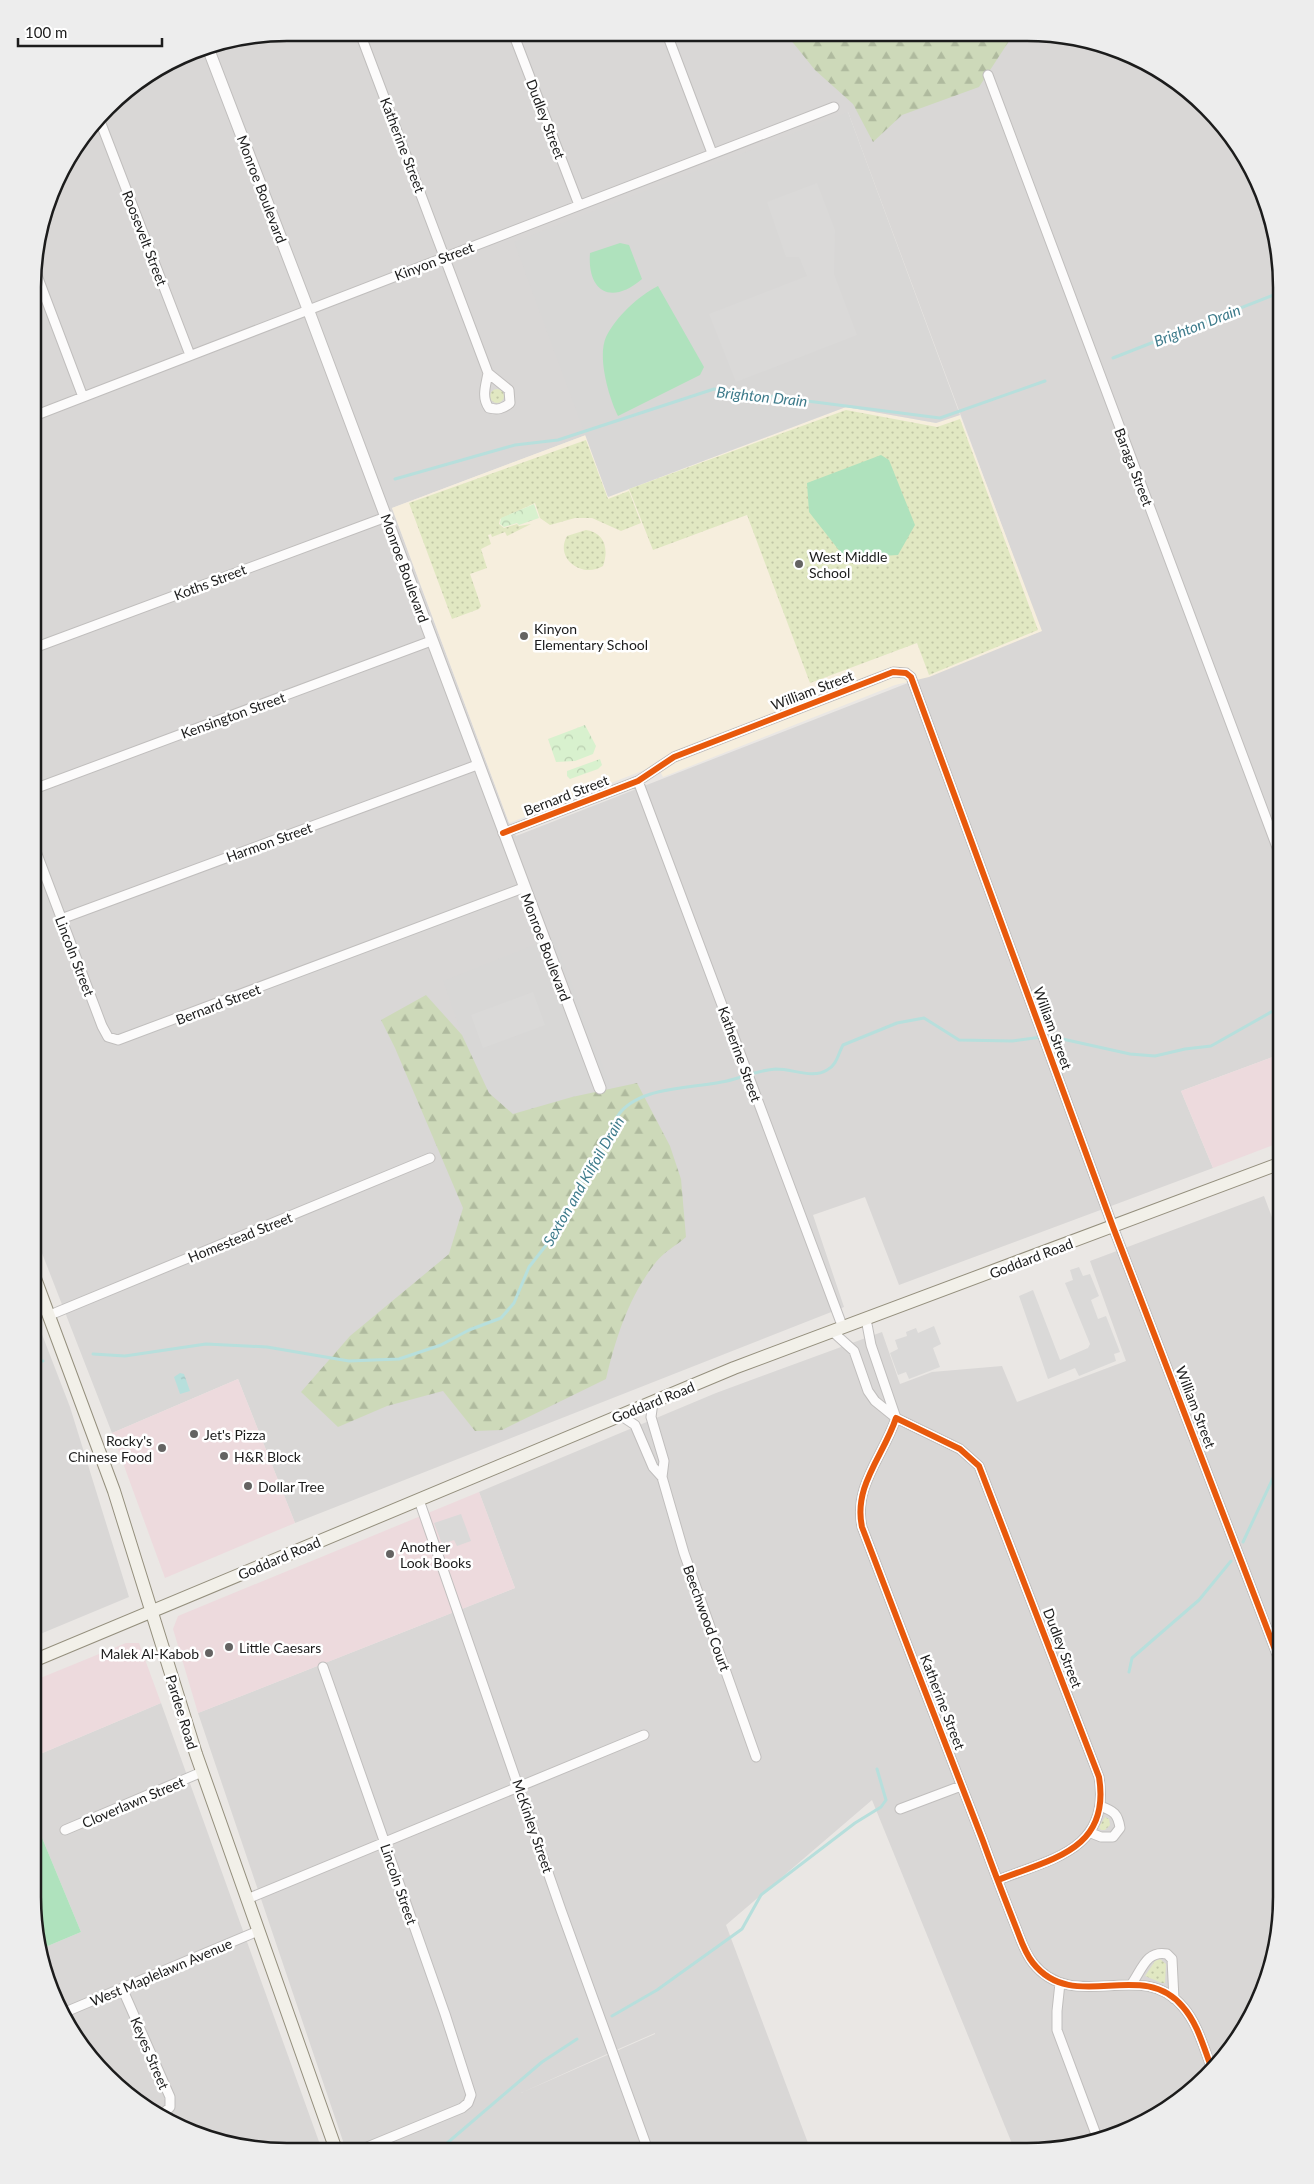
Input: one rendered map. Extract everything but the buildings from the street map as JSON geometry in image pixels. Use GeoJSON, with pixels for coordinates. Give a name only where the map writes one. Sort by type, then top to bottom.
{"type":"FeatureCollection","features":[{"type":"Feature","properties":{"kind":"main road","name":"Goddard Road"},"geometry":{"type":"LineString","coordinates":[[41,1658],[734,1368],[1273,1166]]}},
{"type":"Feature","properties":{"kind":"main road","name":"Pardee Road"},"geometry":{"type":"LineString","coordinates":[[41,1293],[114,1490],[202,1772],[334,2143]]}},
{"type":"Feature","properties":{"kind":"street","name":"Katherine Street"},"geometry":{"type":"LineString","coordinates":[[363,41],[488,373]]}},
{"type":"Feature","properties":{"kind":"street","name":"Dudley Street"},"geometry":{"type":"LineString","coordinates":[[516,41],[579,205]]}},
{"type":"Feature","properties":{"kind":"street"},"geometry":{"type":"LineString","coordinates":[[670,41],[712,153]]}},
{"type":"Feature","properties":{"kind":"street","name":"Monroe Boulevard"},"geometry":{"type":"LineString","coordinates":[[210,53],[386,517],[523,888],[600,1088]]}},
{"type":"Feature","properties":{"kind":"street","name":"Baraga Street"},"geometry":{"type":"LineString","coordinates":[[988,75],[1273,837]]}},
{"type":"Feature","properties":{"kind":"street","name":"Kinyon Street"},"geometry":{"type":"LineString","coordinates":[[41,413],[834,106]]}},
{"type":"Feature","properties":{"kind":"street","name":"Roosevelt Street"},"geometry":{"type":"LineString","coordinates":[[102,125],[190,355]]}},
{"type":"Feature","properties":{"kind":"street"},"geometry":{"type":"LineString","coordinates":[[41,286],[83,397]]}},
{"type":"Feature","properties":{"kind":"street","name":"Koths Street"},"geometry":{"type":"LineString","coordinates":[[41,645],[386,517]]}},
{"type":"Feature","properties":{"kind":"street","name":"Kensington Street"},"geometry":{"type":"LineString","coordinates":[[41,786],[431,641]]}},
{"type":"Feature","properties":{"kind":"street","name":"William Street"},"geometry":{"type":"LineString","coordinates":[[638,781],[674,757],[893,672],[906,673],[915,689],[1113,1227],[1273,1644]]}},
{"type":"Feature","properties":{"kind":"street","name":"Harmon Street"},"geometry":{"type":"LineString","coordinates":[[61,919],[477,765]]}},
{"type":"Feature","properties":{"kind":"street","name":"Katherine Street"},"geometry":{"type":"LineString","coordinates":[[638,781],[751,1082],[838,1330],[854,1351],[866,1385],[875,1401],[896,1418],[891,1434],[863,1488],[860,1502],[860,1519],[1027,1955],[1039,1970],[1060,1983]]}},
{"type":"Feature","properties":{"kind":"street","name":"Bernard Street"},"geometry":{"type":"LineString","coordinates":[[503,833],[638,781]]}},
{"type":"Feature","properties":{"kind":"street","name":"Lincoln Street"},"geometry":{"type":"LineString","coordinates":[[41,865],[108,1037]]}},
{"type":"Feature","properties":{"kind":"street","name":"Bernard Street"},"geometry":{"type":"LineString","coordinates":[[108,1037],[118,1040],[124,1039],[523,888]]}},
{"type":"Feature","properties":{"kind":"street","name":"Homestead Street"},"geometry":{"type":"LineString","coordinates":[[50,1315],[430,1158]]}},
{"type":"Feature","properties":{"kind":"street"},"geometry":{"type":"LineString","coordinates":[[866,1319],[871,1345],[896,1418]]}},
{"type":"Feature","properties":{"kind":"street","name":"Beechwood Court"},"geometry":{"type":"LineString","coordinates":[[653,1402],[652,1422],[664,1461],[662,1477],[684,1553],[756,1757]]}},
{"type":"Feature","properties":{"kind":"street","name":"Beechwood Court"},"geometry":{"type":"LineString","coordinates":[[620,1415],[635,1425],[653,1467],[662,1477]]}},
{"type":"Feature","properties":{"kind":"street","name":"Dudley Street"},"geometry":{"type":"LineString","coordinates":[[896,1418],[960,1449],[979,1466],[1099,1777],[1100,1806],[1091,1833],[1084,1841],[1069,1852],[998,1880]]}},
{"type":"Feature","properties":{"kind":"street","name":"McKinley Street"},"geometry":{"type":"LineString","coordinates":[[419,1500],[561,1910],[645,2143]]}},
{"type":"Feature","properties":{"kind":"street","name":"Lincoln Street"},"geometry":{"type":"LineString","coordinates":[[323,1667],[470,2089],[469,2101],[462,2108],[377,2143]]}},
{"type":"Feature","properties":{"kind":"street"},"geometry":{"type":"LineString","coordinates":[[247,1899],[644,1734]]}},
{"type":"Feature","properties":{"kind":"street","name":"Cloverlawn Street"},"geometry":{"type":"LineString","coordinates":[[64,1830],[202,1772]]}},
{"type":"Feature","properties":{"kind":"street"},"geometry":{"type":"LineString","coordinates":[[900,1809],[962,1786]]}},
{"type":"Feature","properties":{"kind":"street"},"geometry":{"type":"LineString","coordinates":[[1091,1833],[1101,1837],[1112,1838],[1120,1828],[1119,1818],[1113,1810],[1100,1806]]}},
{"type":"Feature","properties":{"kind":"street","name":"West Maplelawn Avenue"},"geometry":{"type":"LineString","coordinates":[[69,2010],[258,1931]]}},
{"type":"Feature","properties":{"kind":"street"},"geometry":{"type":"LineString","coordinates":[[1132,1985],[1149,1957],[1154,1953],[1167,1954],[1172,1959],[1174,1999]]}},
{"type":"Feature","properties":{"kind":"street"},"geometry":{"type":"LineString","coordinates":[[1095,2133],[1057,2030],[1056,2011],[1060,1983],[1077,1988],[1132,1985],[1154,1987],[1174,1999],[1189,2014],[1209,2062]]}},
{"type":"Feature","properties":{"kind":"street","name":"Keyes Street"},"geometry":{"type":"LineString","coordinates":[[122,1988],[170,2097],[170,2107],[166,2111]]}},
{"type":"Feature","properties":{"kind":"shaded area"},"geometry":{"type":"Polygon","coordinates":[[[288,41],[1026,41],[1059,43],[1106,54],[1121,60],[1150,74],[1189,102],[1222,138],[1240,164],[1254,193],[1268,239],[1273,288],[1273,1057],[1181,1091],[1213,1168],[899,1285],[865,1197],[813,1215],[844,1307],[295,1523],[238,1379],[112,1433],[41,1251],[41,288],[43,255],[54,208],[74,164],[102,125],[138,92],[164,74],[193,60],[239,46],[288,41]],[[848,112],[586,435],[392,508],[509,823],[516,836],[1041,631],[848,112]]]}},
{"type":"Feature","properties":{"kind":"shaded area"},"geometry":{"type":"Polygon","coordinates":[[[848,112],[960,415],[936,423],[846,407],[608,497],[514,242],[848,112]]]}},
{"type":"Feature","properties":{"kind":"shaded area"},"geometry":{"type":"Polygon","coordinates":[[[817,183],[835,230],[834,274],[857,335],[736,382],[709,314],[807,276],[799,257],[786,257],[767,202],[817,183]]]}},
{"type":"Feature","properties":{"kind":"shaded area","name":"West Middle School"},"geometry":{"type":"Polygon","coordinates":[[[846,407],[936,423],[960,415],[1042,631],[929,677],[895,685],[663,777],[657,765],[509,823],[392,508],[586,435],[608,497],[846,407]]]}},
{"type":"Feature","properties":{"kind":"shaded area"},"geometry":{"type":"Polygon","coordinates":[[[554,937],[611,1088],[497,1133],[443,981],[554,937]]]}},
{"type":"Feature","properties":{"kind":"shaded area"},"geometry":{"type":"Polygon","coordinates":[[[533,992],[545,1025],[483,1048],[471,1015],[533,992]]]}},
{"type":"Feature","properties":{"kind":"shaded area"},"geometry":{"type":"Polygon","coordinates":[[[1273,1057],[1273,1145],[1213,1168],[1181,1091],[1273,1057]]]}},
{"type":"Feature","properties":{"kind":"shaded area"},"geometry":{"type":"Polygon","coordinates":[[[1264,1196],[1273,1220],[1273,1896],[1271,1929],[1260,1976],[1240,2020],[1201,2071],[1150,2110],[1106,2130],[1059,2141],[1012,2143],[872,1800],[726,1925],[808,2143],[344,2143],[198,1713],[515,1588],[479,1492],[716,1393],[882,1332],[900,1384],[932,1372],[1002,1366],[1017,1402],[1126,1361],[1090,1261],[1264,1196]],[[655,2033],[607,2054],[521,2093],[655,2034],[655,2033]]]}},
{"type":"Feature","properties":{"kind":"shaded area"},"geometry":{"type":"Polygon","coordinates":[[[1079,1267],[1083,1276],[1090,1274],[1099,1296],[1091,1300],[1098,1319],[1106,1316],[1120,1352],[1114,1354],[1116,1361],[1079,1376],[1075,1368],[1048,1379],[1019,1296],[1033,1290],[1060,1360],[1088,1348],[1090,1344],[1065,1283],[1073,1280],[1070,1270],[1079,1267]]]}},
{"type":"Feature","properties":{"kind":"shaded area"},"geometry":{"type":"Polygon","coordinates":[[[934,1326],[941,1344],[933,1348],[940,1367],[909,1379],[906,1372],[898,1375],[890,1353],[898,1349],[895,1340],[907,1336],[906,1332],[916,1328],[918,1333],[934,1326]]]}},
{"type":"Feature","properties":{"kind":"shaded area"},"geometry":{"type":"Polygon","coordinates":[[[41,1332],[70,1407],[129,1597],[41,1634],[41,1332]]]}},
{"type":"Feature","properties":{"kind":"shaded area"},"geometry":{"type":"Polygon","coordinates":[[[238,1379],[295,1523],[165,1578],[112,1433],[238,1379]]]}},
{"type":"Feature","properties":{"kind":"shaded area"},"geometry":{"type":"Polygon","coordinates":[[[479,1492],[515,1588],[198,1713],[173,1629],[178,1616],[479,1492]]]}},
{"type":"Feature","properties":{"kind":"shaded area"},"geometry":{"type":"Polygon","coordinates":[[[461,1514],[471,1541],[457,1546],[454,1540],[442,1544],[434,1523],[461,1514]]]}},
{"type":"Feature","properties":{"kind":"shaded area"},"geometry":{"type":"Polygon","coordinates":[[[126,1643],[139,1643],[161,1703],[41,1754],[41,1678],[126,1643]]]}},
{"type":"Feature","properties":{"kind":"shaded area"},"geometry":{"type":"Polygon","coordinates":[[[161,1703],[319,2143],[255,2141],[208,2130],[193,2124],[164,2110],[125,2082],[92,2046],[74,2020],[60,1991],[46,1947],[81,1932],[41,1835],[41,1754],[161,1703]]]}},
{"type":"Feature","properties":{"kind":"green space"},"geometry":{"type":"Polygon","coordinates":[[[792,41],[1009,41],[979,87],[902,115],[873,142],[853,104],[815,70],[792,41]]]}},
{"type":"Feature","properties":{"kind":"green space"},"geometry":{"type":"Polygon","coordinates":[[[620,243],[629,245],[642,279],[621,292],[612,293],[604,291],[597,286],[590,267],[590,253],[620,243]]]}},
{"type":"Feature","properties":{"kind":"green space"},"geometry":{"type":"Polygon","coordinates":[[[658,286],[704,367],[700,375],[618,416],[611,399],[603,366],[606,337],[610,329],[628,308],[643,295],[658,286]]]}},
{"type":"Feature","properties":{"kind":"green space"},"geometry":{"type":"Polygon","coordinates":[[[494,389],[500,389],[504,396],[500,403],[494,403],[490,399],[490,393],[494,389]]]}},
{"type":"Feature","properties":{"kind":"green space"},"geometry":{"type":"Polygon","coordinates":[[[846,410],[937,427],[960,419],[1038,630],[929,675],[917,643],[810,683],[747,515],[653,550],[629,489],[846,410]]]}},
{"type":"Feature","properties":{"kind":"green space"},"geometry":{"type":"Polygon","coordinates":[[[586,440],[608,499],[629,491],[641,523],[621,531],[592,518],[575,518],[550,525],[540,518],[535,503],[500,519],[499,524],[504,528],[517,524],[519,526],[531,524],[507,536],[505,532],[492,537],[491,534],[488,535],[491,544],[481,549],[487,568],[470,574],[481,606],[479,609],[452,619],[409,503],[586,440]]]}},
{"type":"Feature","properties":{"kind":"green space"},"geometry":{"type":"Polygon","coordinates":[[[881,455],[889,460],[915,525],[898,555],[845,558],[809,512],[807,483],[881,455]]]}},
{"type":"Feature","properties":{"kind":"green space"},"geometry":{"type":"Polygon","coordinates":[[[534,504],[539,518],[519,525],[517,523],[504,527],[500,524],[501,518],[534,504]]]}},
{"type":"Feature","properties":{"kind":"green space"},"geometry":{"type":"Polygon","coordinates":[[[586,530],[598,534],[604,543],[606,554],[603,566],[595,569],[579,568],[567,559],[564,552],[567,536],[586,530]]]}},
{"type":"Feature","properties":{"kind":"green space"},"geometry":{"type":"Polygon","coordinates":[[[585,725],[596,746],[593,754],[575,761],[556,762],[548,739],[585,725]]]}},
{"type":"Feature","properties":{"kind":"green space"},"geometry":{"type":"Polygon","coordinates":[[[600,759],[602,765],[598,769],[570,779],[567,776],[567,771],[600,759]]]}},
{"type":"Feature","properties":{"kind":"green space"},"geometry":{"type":"Polygon","coordinates":[[[426,995],[462,1035],[489,1093],[513,1114],[572,1097],[637,1083],[670,1146],[681,1179],[686,1237],[659,1258],[638,1289],[619,1332],[606,1379],[502,1430],[475,1431],[443,1391],[387,1406],[338,1427],[301,1392],[350,1336],[449,1254],[463,1208],[395,1048],[381,1020],[426,995]]]}},
{"type":"Feature","properties":{"kind":"green space"},"geometry":{"type":"Polygon","coordinates":[[[1105,1817],[1109,1819],[1110,1825],[1105,1830],[1101,1830],[1099,1827],[1105,1817]]]}},
{"type":"Feature","properties":{"kind":"green space"},"geometry":{"type":"Polygon","coordinates":[[[41,1835],[81,1932],[46,1947],[43,1929],[41,1896],[41,1835]]]}},
{"type":"Feature","properties":{"kind":"green space"},"geometry":{"type":"Polygon","coordinates":[[[1160,1959],[1166,1964],[1165,1983],[1145,1976],[1155,1961],[1160,1959]]]}},
{"type":"Feature","properties":{"kind":"water"},"geometry":{"type":"Polygon","coordinates":[[[180,1373],[184,1374],[190,1391],[180,1394],[174,1377],[180,1373]]]}},
{"type":"Feature","properties":{"kind":"waterway","name":"Brighton Drain"},"geometry":{"type":"LineString","coordinates":[[1113,358],[1273,295]]}},
{"type":"Feature","properties":{"kind":"waterway","name":"Brighton Drain"},"geometry":{"type":"LineString","coordinates":[[395,479],[515,445],[558,440],[714,389],[940,418],[1045,381]]}},
{"type":"Feature","properties":{"kind":"waterway","name":"Sexton and Kilfoil Drain"},"geometry":{"type":"LineString","coordinates":[[93,1354],[125,1356],[206,1344],[267,1347],[349,1361],[399,1359],[441,1345],[469,1330],[501,1318],[514,1303],[529,1267],[551,1239],[617,1117],[626,1107],[638,1099],[652,1094],[667,1090],[714,1084],[757,1072],[776,1069],[809,1074],[821,1073],[833,1065],[843,1045],[897,1023],[924,1018],[959,1040],[1012,1041],[1049,1036],[1130,1054],[1155,1056],[1185,1049],[1211,1046],[1273,1011]]}},
{"type":"Feature","properties":{"kind":"waterway"},"geometry":{"type":"LineString","coordinates":[[1243,1542],[1273,1478]]}},
{"type":"Feature","properties":{"kind":"waterway"},"geometry":{"type":"LineString","coordinates":[[1129,1672],[1132,1658],[1199,1600],[1231,1561]]}},
{"type":"Feature","properties":{"kind":"waterway"},"geometry":{"type":"LineString","coordinates":[[612,2016],[657,1990],[742,1929],[761,1895],[855,1823],[881,1807],[886,1800],[877,1769]]}},
{"type":"Feature","properties":{"kind":"waterway"},"geometry":{"type":"LineString","coordinates":[[447,2143],[542,2062],[577,2039]]}},
{"type":"Feature","properties":{"kind":"cycle path"},"geometry":{"type":"LineString","coordinates":[[503,833],[638,781],[674,757],[893,672],[906,673],[911,677],[1113,1227],[1273,1644]]}},
{"type":"Feature","properties":{"kind":"cycle path"},"geometry":{"type":"LineString","coordinates":[[998,1880],[1056,1857],[1073,1848],[1086,1836],[1096,1821],[1100,1802],[1099,1777],[979,1466],[960,1449],[896,1418],[866,1484],[860,1512],[862,1527],[999,1883],[1025,1949],[1033,1963],[1050,1978],[1068,1985],[1088,1987],[1148,1986],[1166,1993],[1183,2007],[1193,2021],[1209,2062]]}},
{"type":"Feature","properties":{"kind":"place","name":"West Middle School"},"geometry":{"type":"Point","coordinates":[799,564]}},
{"type":"Feature","properties":{"kind":"place","name":"Kinyon Elementary School"},"geometry":{"type":"Point","coordinates":[524,636]}},
{"type":"Feature","properties":{"kind":"place","name":"Jet's Pizza"},"geometry":{"type":"Point","coordinates":[194,1434]}},
{"type":"Feature","properties":{"kind":"place","name":"Rocky's Chinese Food"},"geometry":{"type":"Point","coordinates":[162,1448]}},
{"type":"Feature","properties":{"kind":"place","name":"H&R Block"},"geometry":{"type":"Point","coordinates":[224,1456]}},
{"type":"Feature","properties":{"kind":"place","name":"Dollar Tree"},"geometry":{"type":"Point","coordinates":[248,1486]}},
{"type":"Feature","properties":{"kind":"place","name":"Another Look Books"},"geometry":{"type":"Point","coordinates":[390,1554]}},
{"type":"Feature","properties":{"kind":"place","name":"Little Caesars"},"geometry":{"type":"Point","coordinates":[229,1647]}},
{"type":"Feature","properties":{"kind":"place","name":"Malek Al-Kabob"},"geometry":{"type":"Point","coordinates":[209,1653]}}]}
